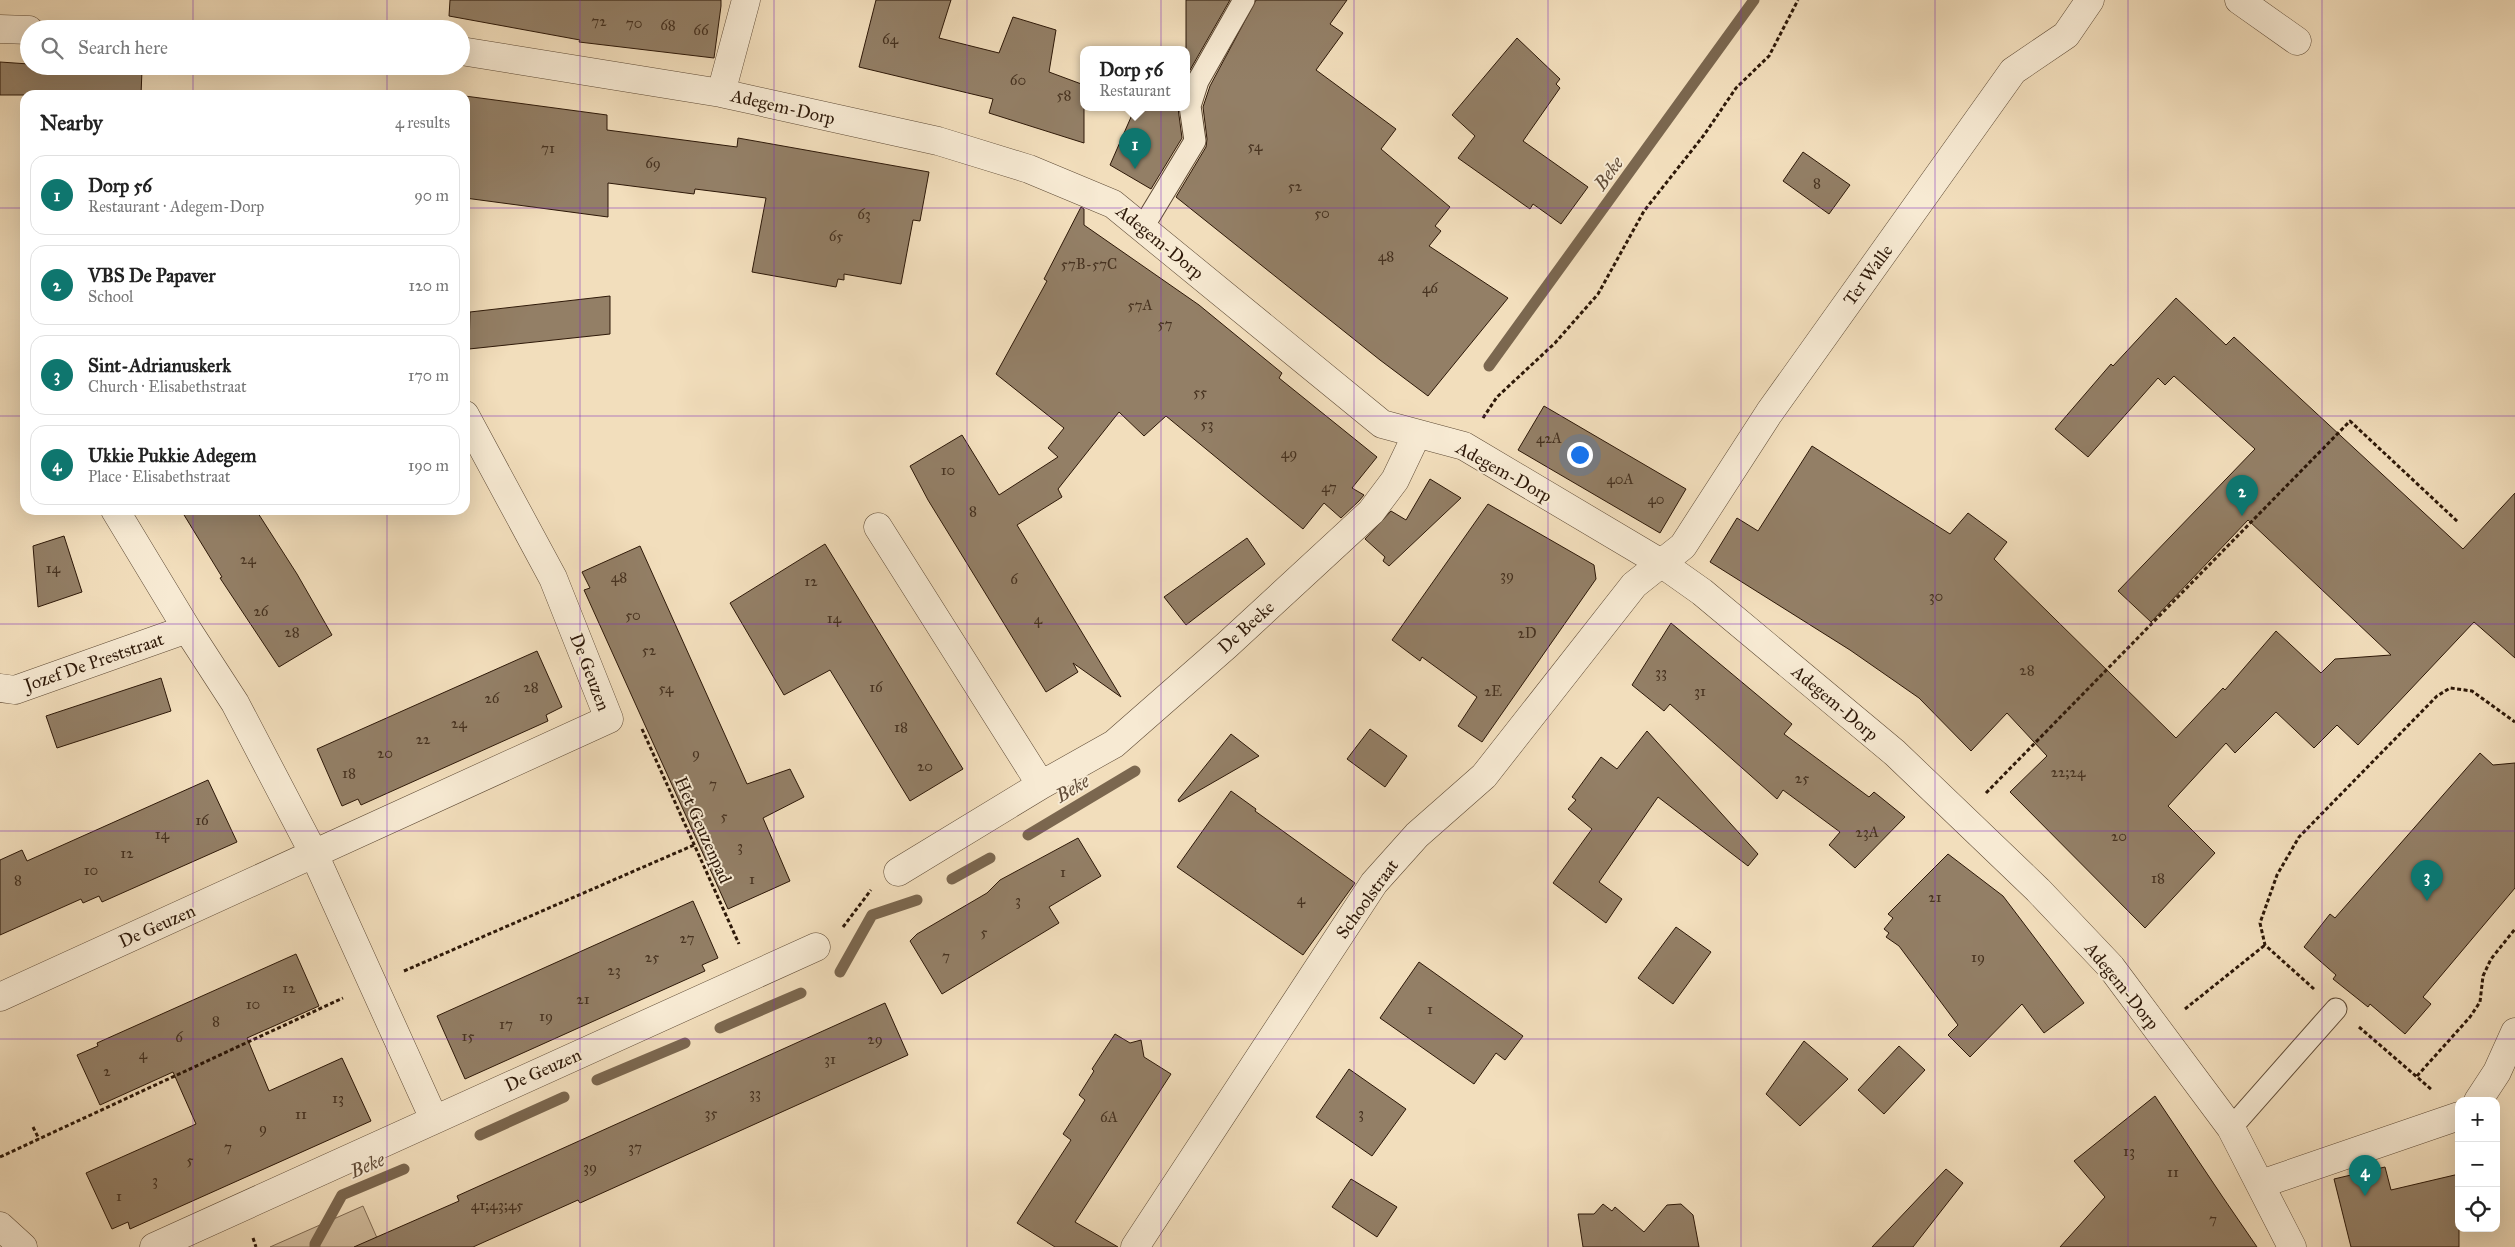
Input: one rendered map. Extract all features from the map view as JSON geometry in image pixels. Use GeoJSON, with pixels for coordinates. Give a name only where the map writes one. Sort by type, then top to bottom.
{"type":"FeatureCollection","features":[{"type":"Feature","properties":{"kind":"street"},"geometry":{"type":"LineString","coordinates":[[721,93],[746,0]]}},
{"type":"Feature","properties":{"kind":"street","name":"Ter Walle"},"geometry":{"type":"LineString","coordinates":[[1661,563],[1683,546],[1769,413],[2013,71],[2066,35],[2090,0]]}},
{"type":"Feature","properties":{"kind":"street"},"geometry":{"type":"LineString","coordinates":[[2239,0],[2297,41]]}},
{"type":"Feature","properties":{"kind":"street"},"geometry":{"type":"LineString","coordinates":[[0,29],[20,30]]}},
{"type":"Feature","properties":{"kind":"street","name":"Adegem-Dorp"},"geometry":{"type":"LineString","coordinates":[[470,52],[721,93],[938,142],[1029,169],[1113,204],[1382,424],[1464,446],[1661,563],[1702,592],[1895,753],[2038,890],[2111,967],[2231,1128],[2292,1247]]}},
{"type":"Feature","properties":{"kind":"street","name":"De Geuzen"},"geometry":{"type":"LineString","coordinates":[[0,997],[609,719],[553,578],[470,424]]}},
{"type":"Feature","properties":{"kind":"street","name":"De Beeke"},"geometry":{"type":"LineString","coordinates":[[898,872],[1041,785],[1114,744],[1227,645],[1371,512],[1395,480],[1417,434]]}},
{"type":"Feature","properties":{"kind":"street","name":"Jozef De Preststraat"},"geometry":{"type":"LineString","coordinates":[[118,515],[234,703],[314,854]]}},
{"type":"Feature","properties":{"kind":"street"},"geometry":{"type":"LineString","coordinates":[[878,527],[1041,785]]}},
{"type":"Feature","properties":{"kind":"street","name":"Schoolstraat"},"geometry":{"type":"LineString","coordinates":[[1135,1247],[1374,883],[1417,835],[1484,776],[1634,585],[1661,563]]}},
{"type":"Feature","properties":{"kind":"street","name":"Jozef De Preststraat"},"geometry":{"type":"LineString","coordinates":[[0,688],[15,690],[187,629]]}},
{"type":"Feature","properties":{"kind":"street"},"geometry":{"type":"LineString","coordinates":[[314,854],[434,1119]]}},
{"type":"Feature","properties":{"kind":"street","name":"De Geuzen"},"geometry":{"type":"LineString","coordinates":[[154,1247],[816,947]]}},
{"type":"Feature","properties":{"kind":"street"},"geometry":{"type":"LineString","coordinates":[[2481,1097],[2497,1072],[2515,1032]]}},
{"type":"Feature","properties":{"kind":"street"},"geometry":{"type":"LineString","coordinates":[[2261,1184],[2455,1117]]}},
{"type":"Feature","properties":{"kind":"street"},"geometry":{"type":"LineString","coordinates":[[0,1226],[24,1247]]}},
{"type":"Feature","properties":{"kind":"lane"},"geometry":{"type":"LineString","coordinates":[[1143,227],[1195,141],[1190,106],[1198,81],[1244,0]]}},
{"type":"Feature","properties":{"kind":"lane"},"geometry":{"type":"LineString","coordinates":[[2231,1128],[2336,1009]]}},
{"type":"Feature","properties":{"kind":"path"},"geometry":{"type":"LineString","coordinates":[[1464,446],[1497,397],[1555,343],[1598,294],[1644,212],[1704,135],[1736,88],[1769,56],[1798,0]]}},
{"type":"Feature","properties":{"kind":"path"},"geometry":{"type":"LineString","coordinates":[[1961,818],[2350,421],[2458,522]]}},
{"type":"Feature","properties":{"kind":"path"},"geometry":{"type":"LineString","coordinates":[[2515,722],[2472,691],[2450,688],[2437,696],[2299,836],[2277,875],[2260,923],[2265,945],[2336,1009],[2417,1076],[2475,1010],[2480,1002],[2483,976],[2491,959],[2515,928]]}},
{"type":"Feature","properties":{"kind":"path","name":"Het Geuzenpad"},"geometry":{"type":"LineString","coordinates":[[609,719],[641,727],[753,976]]}},
{"type":"Feature","properties":{"kind":"path"},"geometry":{"type":"LineString","coordinates":[[816,947],[835,937],[878,881],[898,872]]}},
{"type":"Feature","properties":{"kind":"path"},"geometry":{"type":"LineString","coordinates":[[2158,1030],[2265,945]]}},
{"type":"Feature","properties":{"kind":"path"},"geometry":{"type":"LineString","coordinates":[[33,1127],[39,1139]]}},
{"type":"Feature","properties":{"kind":"shaded area"},"geometry":{"type":"Polygon","coordinates":[[[363,1206],[381,1247],[270,1247],[363,1206]]]}},
{"type":"Feature","properties":{"kind":"building"},"geometry":{"type":"Polygon","coordinates":[[[450,0],[721,0],[721,6],[714,58],[579,42],[580,40],[449,16],[450,0]]]}},
{"type":"Feature","properties":{"kind":"building"},"geometry":{"type":"Polygon","coordinates":[[[876,0],[951,0],[939,38],[999,53],[1013,17],[1056,30],[1049,72],[1080,84],[1080,111],[1084,111],[1084,143],[989,113],[993,99],[859,67],[876,0]]]}},
{"type":"Feature","properties":{"kind":"building"},"geometry":{"type":"Polygon","coordinates":[[[1186,0],[1230,0],[1190,70],[1190,46],[1186,46],[1186,0]]]}},
{"type":"Feature","properties":{"kind":"building"},"geometry":{"type":"Polygon","coordinates":[[[1256,0],[1347,0],[1330,24],[1343,33],[1316,70],[1396,129],[1381,149],[1450,207],[1435,226],[1441,231],[1429,246],[1508,298],[1428,396],[1176,197],[1206,147],[1207,139],[1203,107],[1210,86],[1256,0]]]}},
{"type":"Feature","properties":{"kind":"building"},"geometry":{"type":"Polygon","coordinates":[[[1517,38],[1560,79],[1556,84],[1560,88],[1523,141],[1588,187],[1561,224],[1533,204],[1530,209],[1458,158],[1475,136],[1452,115],[1517,38]]]}},
{"type":"Feature","properties":{"kind":"building"},"geometry":{"type":"Polygon","coordinates":[[[0,62],[20,63],[20,75],[142,75],[141,90],[20,90],[20,95],[0,95],[0,62]]]}},
{"type":"Feature","properties":{"kind":"building"},"geometry":{"type":"Polygon","coordinates":[[[470,97],[607,115],[607,130],[737,147],[738,138],[929,172],[920,221],[913,220],[901,284],[844,274],[844,280],[838,279],[836,287],[752,272],[766,198],[695,189],[694,194],[608,183],[608,217],[470,199],[470,97]]]}},
{"type":"Feature","properties":{"kind":"building"},"geometry":{"type":"Polygon","coordinates":[[[1134,111],[1178,111],[1182,138],[1151,189],[1110,165],[1134,111]]]}},
{"type":"Feature","properties":{"kind":"building"},"geometry":{"type":"Polygon","coordinates":[[[1803,152],[1850,185],[1829,214],[1783,181],[1803,152]]]}},
{"type":"Feature","properties":{"kind":"building"},"geometry":{"type":"Polygon","coordinates":[[[1081,207],[1084,209],[1084,225],[1199,305],[1282,373],[1279,378],[1377,457],[1352,488],[1364,495],[1359,501],[1341,518],[1324,503],[1303,529],[1166,416],[1144,436],[1119,412],[1058,489],[1062,497],[1017,525],[1121,697],[1073,663],[1078,672],[1046,692],[928,500],[910,466],[962,435],[999,495],[1058,457],[1048,448],[1064,428],[996,374],[1047,281],[1044,279],[1081,207]]]}},
{"type":"Feature","properties":{"kind":"building"},"geometry":{"type":"Polygon","coordinates":[[[610,296],[610,334],[470,349],[470,312],[610,296]]]}},
{"type":"Feature","properties":{"kind":"building"},"geometry":{"type":"Polygon","coordinates":[[[2176,298],[2226,345],[2234,337],[2463,549],[2515,493],[2515,658],[2474,622],[2358,745],[2337,725],[2314,748],[2276,712],[2235,753],[2226,743],[2168,806],[2215,853],[2145,928],[2010,792],[2047,756],[2007,713],[1971,751],[1919,698],[1850,650],[1710,562],[1737,518],[1758,531],[1812,446],[1950,534],[1968,513],[2007,542],[1994,559],[2176,738],[2223,688],[2225,690],[2276,631],[2321,673],[2335,659],[2391,655],[2248,520],[2151,622],[2118,591],[2255,449],[2174,376],[2165,385],[2158,378],[2088,457],[2055,429],[2111,364],[2113,366],[2176,298]]]}},
{"type":"Feature","properties":{"kind":"building"},"geometry":{"type":"Polygon","coordinates":[[[1544,406],[1686,489],[1660,533],[1518,450],[1544,406]]]}},
{"type":"Feature","properties":{"kind":"building"},"geometry":{"type":"Polygon","coordinates":[[[1430,479],[1461,498],[1389,566],[1383,561],[1385,557],[1365,539],[1391,511],[1406,520],[1430,479]]]}},
{"type":"Feature","properties":{"kind":"building"},"geometry":{"type":"Polygon","coordinates":[[[1488,504],[1594,565],[1596,579],[1482,742],[1458,726],[1477,697],[1422,657],[1420,661],[1392,640],[1488,504]]]}},
{"type":"Feature","properties":{"kind":"building"},"geometry":{"type":"Polygon","coordinates":[[[184,515],[259,515],[297,574],[332,635],[279,667],[220,578],[222,577],[184,515]]]}},
{"type":"Feature","properties":{"kind":"building"},"geometry":{"type":"Polygon","coordinates":[[[64,536],[82,592],[38,607],[33,546],[64,536]]]}},
{"type":"Feature","properties":{"kind":"building"},"geometry":{"type":"Polygon","coordinates":[[[1247,538],[1265,564],[1186,625],[1164,597],[1247,538]]]}},
{"type":"Feature","properties":{"kind":"building"},"geometry":{"type":"Polygon","coordinates":[[[825,544],[963,769],[910,801],[830,670],[784,695],[730,603],[825,544]]]}},
{"type":"Feature","properties":{"kind":"building"},"geometry":{"type":"Polygon","coordinates":[[[640,546],[747,784],[790,769],[804,797],[763,818],[790,881],[728,909],[584,590],[590,588],[582,572],[640,546]]]}},
{"type":"Feature","properties":{"kind":"building"},"geometry":{"type":"Polygon","coordinates":[[[1671,623],[1792,724],[1784,734],[1869,797],[1874,792],[1905,817],[1855,868],[1829,845],[1840,832],[1783,790],[1777,799],[1670,704],[1664,711],[1632,685],[1671,623]]]}},
{"type":"Feature","properties":{"kind":"building"},"geometry":{"type":"Polygon","coordinates":[[[537,651],[562,707],[546,715],[548,721],[361,805],[358,799],[342,806],[317,749],[537,651]]]}},
{"type":"Feature","properties":{"kind":"building"},"geometry":{"type":"Polygon","coordinates":[[[161,678],[171,711],[57,748],[46,716],[161,678]]]}},
{"type":"Feature","properties":{"kind":"building"},"geometry":{"type":"Polygon","coordinates":[[[1370,729],[1407,756],[1385,787],[1347,759],[1370,729]]]}},
{"type":"Feature","properties":{"kind":"building"},"geometry":{"type":"Polygon","coordinates":[[[1647,731],[1758,854],[1748,866],[1658,797],[1599,882],[1622,899],[1606,923],[1553,883],[1592,829],[1568,809],[1576,800],[1572,797],[1601,757],[1617,769],[1647,731]]]}},
{"type":"Feature","properties":{"kind":"building"},"geometry":{"type":"Polygon","coordinates":[[[1231,734],[1259,756],[1179,802],[1178,800],[1231,734]]]}},
{"type":"Feature","properties":{"kind":"building"},"geometry":{"type":"Polygon","coordinates":[[[2480,753],[2493,765],[2515,763],[2515,888],[2423,997],[2431,1004],[2405,1034],[2370,1004],[2368,1007],[2333,979],[2336,975],[2304,947],[2330,914],[2335,918],[2480,753]]]}},
{"type":"Feature","properties":{"kind":"building"},"geometry":{"type":"Polygon","coordinates":[[[208,780],[237,842],[102,902],[99,896],[83,903],[81,899],[0,935],[0,860],[22,850],[27,861],[208,780]]]}},
{"type":"Feature","properties":{"kind":"building"},"geometry":{"type":"Polygon","coordinates":[[[1231,791],[1256,809],[1255,811],[1355,883],[1303,955],[1177,867],[1231,791]]]}},
{"type":"Feature","properties":{"kind":"building"},"geometry":{"type":"Polygon","coordinates":[[[1078,838],[1101,876],[1049,907],[1059,923],[942,994],[910,941],[917,934],[987,893],[1000,880],[1078,838]]]}},
{"type":"Feature","properties":{"kind":"building"},"geometry":{"type":"Polygon","coordinates":[[[1948,854],[2003,896],[2084,1003],[2044,1033],[2022,1004],[1970,1057],[1948,1035],[1958,1025],[1899,946],[1886,937],[1889,933],[1884,929],[1893,918],[1888,914],[1948,854]]]}},
{"type":"Feature","properties":{"kind":"building"},"geometry":{"type":"Polygon","coordinates":[[[693,901],[718,958],[702,965],[705,971],[465,1079],[437,1016],[693,901]]]}},
{"type":"Feature","properties":{"kind":"building"},"geometry":{"type":"Polygon","coordinates":[[[1676,927],[1711,952],[1673,1004],[1638,978],[1676,927]]]}},
{"type":"Feature","properties":{"kind":"building"},"geometry":{"type":"Polygon","coordinates":[[[296,954],[319,1006],[247,1038],[269,1091],[342,1058],[371,1121],[130,1229],[128,1222],[112,1229],[86,1173],[196,1124],[173,1072],[100,1105],[77,1055],[98,1046],[97,1043],[296,954]]]}},
{"type":"Feature","properties":{"kind":"building"},"geometry":{"type":"Polygon","coordinates":[[[1419,962],[1523,1036],[1505,1060],[1496,1053],[1474,1084],[1380,1018],[1419,962]]]}},
{"type":"Feature","properties":{"kind":"building"},"geometry":{"type":"Polygon","coordinates":[[[885,1003],[908,1055],[580,1203],[578,1200],[473,1247],[354,1247],[459,1201],[457,1196],[885,1003]]]}},
{"type":"Feature","properties":{"kind":"building"},"geometry":{"type":"Polygon","coordinates":[[[1115,1034],[1130,1043],[1141,1040],[1144,1057],[1171,1074],[1075,1222],[1118,1247],[1055,1247],[1017,1223],[1071,1140],[1063,1134],[1085,1100],[1079,1095],[1094,1071],[1092,1069],[1115,1034]]]}},
{"type":"Feature","properties":{"kind":"building"},"geometry":{"type":"Polygon","coordinates":[[[1804,1041],[1848,1079],[1800,1126],[1766,1094],[1804,1041]]]}},
{"type":"Feature","properties":{"kind":"building"},"geometry":{"type":"Polygon","coordinates":[[[1899,1046],[1925,1070],[1884,1114],[1858,1090],[1899,1046]]]}},
{"type":"Feature","properties":{"kind":"building"},"geometry":{"type":"Polygon","coordinates":[[[1349,1069],[1406,1109],[1372,1156],[1316,1117],[1349,1069]]]}},
{"type":"Feature","properties":{"kind":"building"},"geometry":{"type":"Polygon","coordinates":[[[2155,1096],[2257,1247],[2060,1247],[2105,1197],[2074,1161],[2155,1096]]]}},
{"type":"Feature","properties":{"kind":"building"},"geometry":{"type":"Polygon","coordinates":[[[2385,1167],[2391,1190],[2455,1175],[2455,1232],[2459,1232],[2459,1247],[2351,1247],[2334,1179],[2385,1167]]]}},
{"type":"Feature","properties":{"kind":"building"},"geometry":{"type":"Polygon","coordinates":[[[1946,1169],[1963,1183],[1913,1247],[1872,1247],[1946,1169]]]}},
{"type":"Feature","properties":{"kind":"building"},"geometry":{"type":"Polygon","coordinates":[[[1351,1179],[1397,1207],[1377,1237],[1332,1207],[1351,1179]]]}},
{"type":"Feature","properties":{"kind":"building"},"geometry":{"type":"Polygon","coordinates":[[[1603,1204],[1612,1211],[1615,1207],[1644,1232],[1667,1205],[1681,1204],[1693,1215],[1699,1247],[1583,1247],[1578,1214],[1594,1214],[1603,1204]]]}},
{"type":"Feature","properties":{"kind":"waterway","name":"Beke"},"geometry":{"type":"LineString","coordinates":[[1489,366],[1754,0]]}},
{"type":"Feature","properties":{"kind":"waterway","name":"Beke"},"geometry":{"type":"LineString","coordinates":[[1028,835],[1135,771]]}},
{"type":"Feature","properties":{"kind":"waterway","name":"Beke"},"geometry":{"type":"LineString","coordinates":[[952,879],[990,858]]}},
{"type":"Feature","properties":{"kind":"waterway","name":"Beke"},"geometry":{"type":"LineString","coordinates":[[840,972],[872,915],[917,900]]}},
{"type":"Feature","properties":{"kind":"waterway","name":"Beke"},"geometry":{"type":"LineString","coordinates":[[720,1028],[801,993]]}},
{"type":"Feature","properties":{"kind":"waterway","name":"Beke"},"geometry":{"type":"LineString","coordinates":[[597,1080],[685,1043]]}},
{"type":"Feature","properties":{"kind":"waterway","name":"Beke"},"geometry":{"type":"LineString","coordinates":[[480,1135],[564,1097]]}},
{"type":"Feature","properties":{"kind":"waterway","name":"Beke"},"geometry":{"type":"LineString","coordinates":[[315,1247],[342,1195],[404,1169]]}},
{"type":"Feature","properties":{"kind":"place","name":"Dorp 56"},"geometry":{"type":"Point","coordinates":[1135,169]}},
{"type":"Feature","properties":{"kind":"place","name":"VBS De Papaver"},"geometry":{"type":"Point","coordinates":[2242,516]}},
{"type":"Feature","properties":{"kind":"place","name":"Sint-Adrianuskerk"},"geometry":{"type":"Point","coordinates":[2427,901]}},
{"type":"Feature","properties":{"kind":"place","name":"Ukkie Pukkie Adegem"},"geometry":{"type":"Point","coordinates":[2365,1196]}}]}
